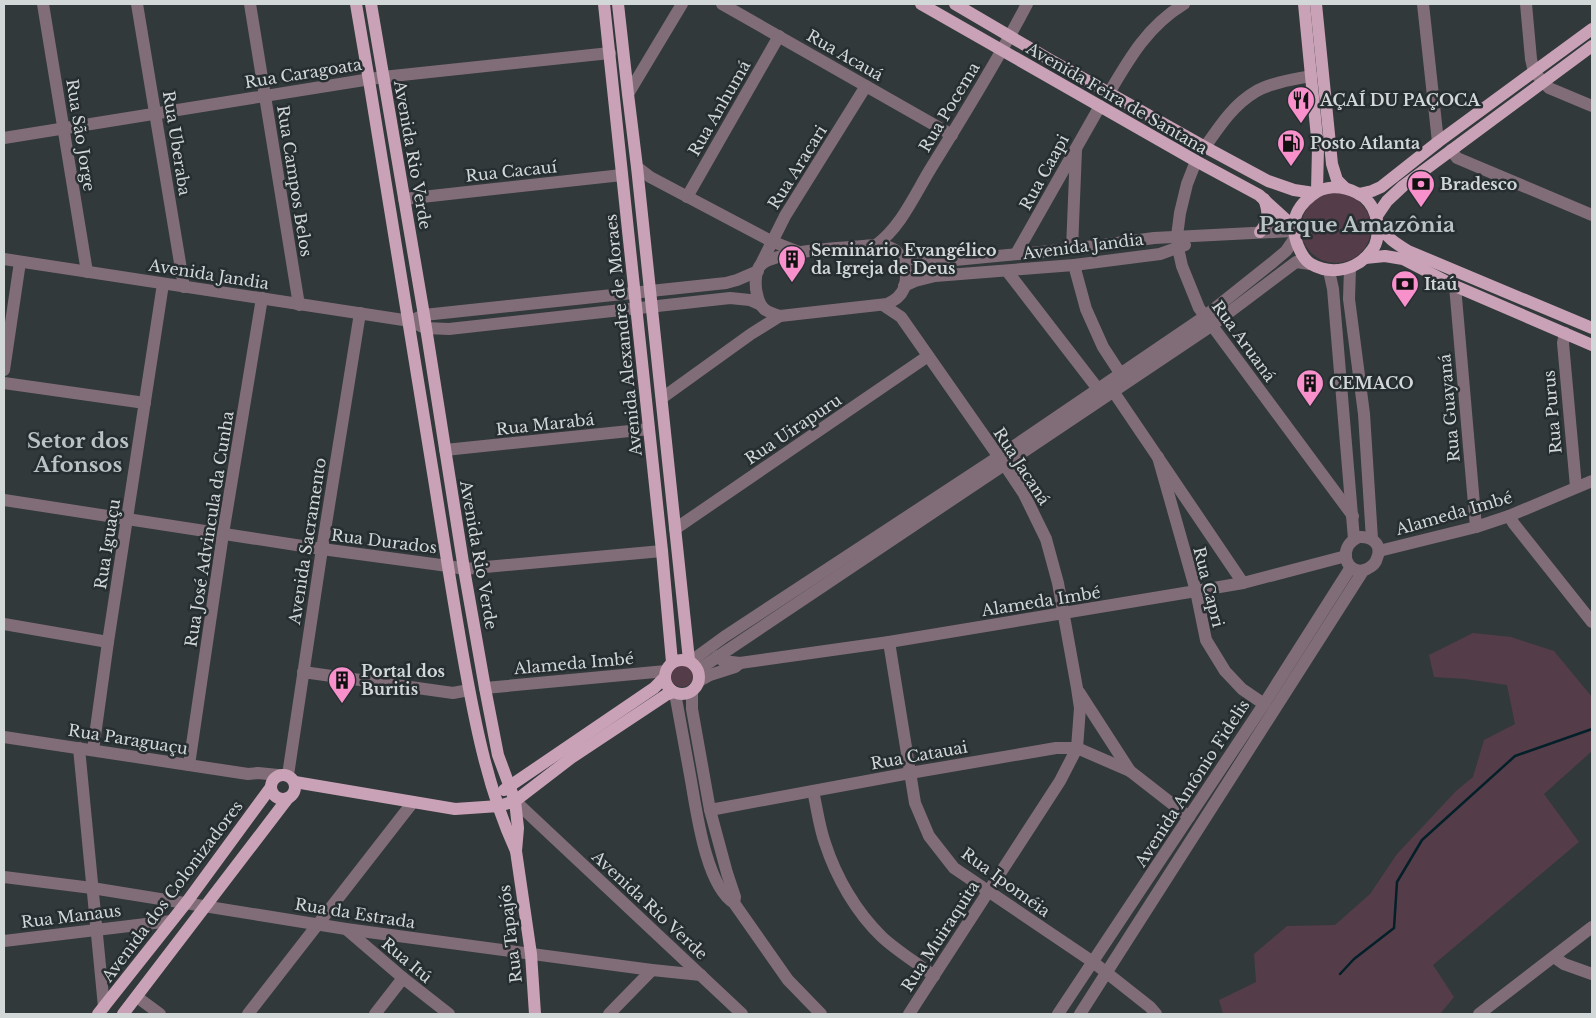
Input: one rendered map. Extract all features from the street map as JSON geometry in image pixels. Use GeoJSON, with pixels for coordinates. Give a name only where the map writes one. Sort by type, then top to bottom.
{"type":"FeatureCollection","features":[{"type":"Feature","properties":{"kind":"main road","name":"Avenida Rio Verde"},"geometry":{"type":"LineString","coordinates":[[356,4],[410,321],[469,690],[483,755],[498,800]]}},
{"type":"Feature","properties":{"kind":"main road","name":"Avenida Rio Verde"},"geometry":{"type":"LineString","coordinates":[[371,4],[485,688],[498,755],[515,801]]}},
{"type":"Feature","properties":{"kind":"main road","name":"Avenida Alexandre de Moraes"},"geometry":{"type":"LineString","coordinates":[[604,4],[662,551],[668,670]]}},
{"type":"Feature","properties":{"kind":"main road","name":"Avenida Alexandre de Moraes"},"geometry":{"type":"LineString","coordinates":[[618,4],[675,529],[694,673]]}},
{"type":"Feature","properties":{"kind":"main road","name":"Avenida Feira de Santana"},"geometry":{"type":"LineString","coordinates":[[921,4],[1264,199],[1294,231]]}},
{"type":"Feature","properties":{"kind":"main road","name":"Avenida Feira de Santana"},"geometry":{"type":"LineString","coordinates":[[956,4],[1205,148],[1273,183],[1294,190],[1315,192]]}},
{"type":"Feature","properties":{"kind":"main road"},"geometry":{"type":"LineString","coordinates":[[1304,4],[1318,148],[1315,192]]}},
{"type":"Feature","properties":{"kind":"main road"},"geometry":{"type":"LineString","coordinates":[[1316,4],[1332,164],[1337,180],[1366,200],[1377,221],[1391,240],[1408,251],[1592,328]]}},
{"type":"Feature","properties":{"kind":"main road"},"geometry":{"type":"LineString","coordinates":[[1359,194],[1381,188],[1438,142],[1592,29]]}},
{"type":"Feature","properties":{"kind":"main road"},"geometry":{"type":"LineString","coordinates":[[1346,188],[1335,187],[1315,192],[1305,200],[1298,210],[1294,231],[1302,255],[1310,264],[1338,271],[1350,268],[1364,258],[1373,250],[1377,238],[1377,221],[1387,201],[1402,186],[1592,46]]}},
{"type":"Feature","properties":{"kind":"main road"},"geometry":{"type":"LineString","coordinates":[[1260,232],[1265,226],[1268,214],[1264,199],[1273,183]]}},
{"type":"Feature","properties":{"kind":"main road"},"geometry":{"type":"LineString","coordinates":[[1364,258],[1385,256],[1403,259],[1455,286],[1592,345]]}},
{"type":"Feature","properties":{"kind":"main road"},"geometry":{"type":"LineString","coordinates":[[498,800],[515,801],[571,758],[666,694],[674,692],[684,694],[694,673],[683,659],[668,670],[666,683],[674,692]]}},
{"type":"Feature","properties":{"kind":"main road","name":"Rua Paraguaçu"},"geometry":{"type":"LineString","coordinates":[[286,782],[455,809],[477,808],[498,800],[510,786],[654,688],[668,670]]}},
{"type":"Feature","properties":{"kind":"main road"},"geometry":{"type":"LineString","coordinates":[[123,1014],[288,798],[294,793],[286,782],[274,794],[276,797],[288,798]]}},
{"type":"Feature","properties":{"kind":"main road","name":"Avenida dos Colonizadores"},"geometry":{"type":"LineString","coordinates":[[101,1011],[171,921],[286,782]]}},
{"type":"Feature","properties":{"kind":"main road","name":"Rua Tapajós"},"geometry":{"type":"LineString","coordinates":[[498,800],[506,829],[516,851]]}},
{"type":"Feature","properties":{"kind":"main road","name":"Rua Tapajós"},"geometry":{"type":"LineString","coordinates":[[515,801],[518,828],[516,851],[530,954],[535,1014]]}},
{"type":"Feature","properties":{"kind":"street","name":"Rua São Jorge"},"geometry":{"type":"LineString","coordinates":[[42,4],[87,272]]}},
{"type":"Feature","properties":{"kind":"street","name":"Rua Uberaba"},"geometry":{"type":"LineString","coordinates":[[138,4],[184,286]]}},
{"type":"Feature","properties":{"kind":"street","name":"Rua Campos Belos"},"geometry":{"type":"LineString","coordinates":[[250,4],[299,305]]}},
{"type":"Feature","properties":{"kind":"street"},"geometry":{"type":"LineString","coordinates":[[628,94],[682,4]]}},
{"type":"Feature","properties":{"kind":"street","name":"Rua Acauá"},"geometry":{"type":"LineString","coordinates":[[722,4],[952,135]]}},
{"type":"Feature","properties":{"kind":"street","name":"Rua Pocema"},"geometry":{"type":"LineString","coordinates":[[876,245],[897,225],[1002,50],[1027,4]]}},
{"type":"Feature","properties":{"kind":"street"},"geometry":{"type":"LineString","coordinates":[[1109,93],[1134,51],[1152,28],[1184,4]]}},
{"type":"Feature","properties":{"kind":"street"},"geometry":{"type":"LineString","coordinates":[[1423,4],[1438,142]]}},
{"type":"Feature","properties":{"kind":"street"},"geometry":{"type":"LineString","coordinates":[[1526,4],[1534,72],[1549,88],[1592,106]]}},
{"type":"Feature","properties":{"kind":"street","name":"Rua Anhumá"},"geometry":{"type":"LineString","coordinates":[[688,197],[779,36]]}},
{"type":"Feature","properties":{"kind":"street","name":"Rua Caragoata"},"geometry":{"type":"LineString","coordinates":[[4,138],[368,79],[610,53]]}},
{"type":"Feature","properties":{"kind":"street"},"geometry":{"type":"LineString","coordinates":[[1205,148],[1227,115],[1255,91],[1283,82],[1312,76]]}},
{"type":"Feature","properties":{"kind":"street","name":"Rua Aracari"},"geometry":{"type":"LineString","coordinates":[[759,269],[771,241],[785,216],[866,86]]}},
{"type":"Feature","properties":{"kind":"street","name":"Rua Caapi"},"geometry":{"type":"LineString","coordinates":[[1016,254],[1100,106]]}},
{"type":"Feature","properties":{"kind":"street"},"geometry":{"type":"LineString","coordinates":[[1072,249],[1076,147]]}},
{"type":"Feature","properties":{"kind":"street"},"geometry":{"type":"LineString","coordinates":[[1451,150],[1457,158],[1592,215]]}},
{"type":"Feature","properties":{"kind":"street","name":"Rua Aruaná"},"geometry":{"type":"LineString","coordinates":[[1196,161],[1187,184],[1180,213],[1178,242],[1182,266],[1199,308],[1353,516]]}},
{"type":"Feature","properties":{"kind":"street"},"geometry":{"type":"LineString","coordinates":[[637,167],[650,177],[771,241],[801,252]]}},
{"type":"Feature","properties":{"kind":"street","name":"Rua Cacauí"},"geometry":{"type":"LineString","coordinates":[[404,199],[622,175]]}},
{"type":"Feature","properties":{"kind":"street","name":"Rua Pocema"},"geometry":{"type":"LineString","coordinates":[[897,225],[898,253],[905,266],[906,277],[904,286]]}},
{"type":"Feature","properties":{"kind":"street"},"geometry":{"type":"LineString","coordinates":[[1270,273],[1286,251],[1294,231]]}},
{"type":"Feature","properties":{"kind":"street","name":"Avenida Jandia"},"geometry":{"type":"LineString","coordinates":[[904,286],[934,276],[1074,265],[1160,254],[1178,242],[1205,236],[1294,231]]}},
{"type":"Feature","properties":{"kind":"street","name":"Avenida Jandia"},"geometry":{"type":"LineString","coordinates":[[424,322],[635,293],[726,283],[759,269],[772,258],[801,252],[876,245],[886,246],[898,253],[934,262],[1072,249],[1154,238],[1178,242]]}},
{"type":"Feature","properties":{"kind":"street","name":"Avenida Jandia"},"geometry":{"type":"LineString","coordinates":[[4,259],[299,305],[424,322],[449,329],[730,298],[750,300],[772,314],[780,316]]}},
{"type":"Feature","properties":{"kind":"street"},"geometry":{"type":"LineString","coordinates":[[4,370],[20,262]]}},
{"type":"Feature","properties":{"kind":"street"},"geometry":{"type":"LineString","coordinates":[[694,673],[724,637],[1113,391],[1270,273],[1296,262],[1310,264]]}},
{"type":"Feature","properties":{"kind":"street"},"geometry":{"type":"LineString","coordinates":[[1074,265],[1086,309],[1103,347],[1120,374]]}},
{"type":"Feature","properties":{"kind":"street"},"geometry":{"type":"LineString","coordinates":[[1350,268],[1349,299],[1364,414],[1372,539]]}},
{"type":"Feature","properties":{"kind":"street"},"geometry":{"type":"LineString","coordinates":[[751,334],[760,306],[756,290],[759,269]]}},
{"type":"Feature","properties":{"kind":"street"},"geometry":{"type":"LineString","coordinates":[[1329,270],[1333,289],[1354,538]]}},
{"type":"Feature","properties":{"kind":"street"},"geometry":{"type":"LineString","coordinates":[[1007,271],[1098,389]]}},
{"type":"Feature","properties":{"kind":"street","name":"Rua Iguaçu"},"geometry":{"type":"LineString","coordinates":[[93,750],[163,284]]}},
{"type":"Feature","properties":{"kind":"street"},"geometry":{"type":"LineString","coordinates":[[662,398],[751,334],[780,316],[888,304],[898,298],[904,286]]}},
{"type":"Feature","properties":{"kind":"street","name":"Rua Guayaná"},"geometry":{"type":"LineString","coordinates":[[1455,286],[1476,527]]}},
{"type":"Feature","properties":{"kind":"street","name":"Rua José Advincula da Cunha"},"geometry":{"type":"LineString","coordinates":[[189,765],[223,534],[262,298]]}},
{"type":"Feature","properties":{"kind":"street","name":"Rua Jacaná"},"geometry":{"type":"LineString","coordinates":[[898,298],[901,317]]}},
{"type":"Feature","properties":{"kind":"street","name":"Rua Jacaná"},"geometry":{"type":"LineString","coordinates":[[883,305],[901,317],[1024,494],[1046,540],[1058,583],[1077,688],[1130,770],[1189,816]]}},
{"type":"Feature","properties":{"kind":"street","name":"Avenida Sacramento"},"geometry":{"type":"LineString","coordinates":[[286,782],[360,313]]}},
{"type":"Feature","properties":{"kind":"street"},"geometry":{"type":"LineString","coordinates":[[694,673],[1001,461],[1098,389],[1208,321]]}},
{"type":"Feature","properties":{"kind":"street","name":"Rua Purus"},"geometry":{"type":"LineString","coordinates":[[1565,334],[1563,343],[1576,487]]}},
{"type":"Feature","properties":{"kind":"street","name":"Rua Uirapuru"},"geometry":{"type":"LineString","coordinates":[[675,529],[928,356]]}},
{"type":"Feature","properties":{"kind":"street"},"geometry":{"type":"LineString","coordinates":[[4,382],[145,403]]}},
{"type":"Feature","properties":{"kind":"street","name":"Rua Capri"},"geometry":{"type":"LineString","coordinates":[[1113,391],[1243,583]]}},
{"type":"Feature","properties":{"kind":"street"},"geometry":{"type":"LineString","coordinates":[[1344,416],[1364,414]]}},
{"type":"Feature","properties":{"kind":"street","name":"Rua Marabá"},"geometry":{"type":"LineString","coordinates":[[445,450],[649,429]]}},
{"type":"Feature","properties":{"kind":"street","name":"Rua Capri"},"geometry":{"type":"LineString","coordinates":[[1158,457],[1196,591],[1206,640],[1225,671],[1242,689],[1264,704]]}},
{"type":"Feature","properties":{"kind":"street","name":"Alameda Imbé"},"geometry":{"type":"LineString","coordinates":[[1379,551],[1476,527],[1509,516],[1592,481]]}},
{"type":"Feature","properties":{"kind":"street","name":"Rua Durados"},"geometry":{"type":"LineString","coordinates":[[4,500],[464,569]]}},
{"type":"Feature","properties":{"kind":"street"},"geometry":{"type":"LineString","coordinates":[[1509,516],[1591,621]]}},
{"type":"Feature","properties":{"kind":"street"},"geometry":{"type":"LineString","coordinates":[[1365,536],[1372,539],[1378,545],[1377,560],[1370,567],[1353,565],[1347,547],[1351,540],[1365,536]]}},
{"type":"Feature","properties":{"kind":"street"},"geometry":{"type":"LineString","coordinates":[[464,569],[662,551]]}},
{"type":"Feature","properties":{"kind":"street","name":"Alameda Imbé"},"geometry":{"type":"LineString","coordinates":[[718,656],[723,660],[740,663],[889,642],[1353,565]]}},
{"type":"Feature","properties":{"kind":"street","name":"Avenida Antônio Fidelis"},"geometry":{"type":"LineString","coordinates":[[1058,1014],[1264,704],[1353,565]]}},
{"type":"Feature","properties":{"kind":"street","name":"Avenida Antônio Fidelis"},"geometry":{"type":"LineString","coordinates":[[1080,1014],[1107,973],[1353,565]]}},
{"type":"Feature","properties":{"kind":"street"},"geometry":{"type":"LineString","coordinates":[[4,624],[108,642]]}},
{"type":"Feature","properties":{"kind":"street","name":"Rua Ipoméia"},"geometry":{"type":"LineString","coordinates":[[889,642],[915,803],[929,836],[954,868],[1093,962],[1150,1007],[1156,1014]]}},
{"type":"Feature","properties":{"kind":"street","name":"Alameda Imbé"},"geometry":{"type":"LineString","coordinates":[[694,673],[710,675],[732,668],[740,663]]}},
{"type":"Feature","properties":{"kind":"street","name":"Alameda Imbé"},"geometry":{"type":"LineString","coordinates":[[485,688],[668,670]]}},
{"type":"Feature","properties":{"kind":"street"},"geometry":{"type":"LineString","coordinates":[[303,672],[453,693],[469,690]]}},
{"type":"Feature","properties":{"kind":"street","name":"Avenida Alexandre de Moraes"},"geometry":{"type":"LineString","coordinates":[[694,673],[692,709],[710,810],[735,897],[734,903]]}},
{"type":"Feature","properties":{"kind":"street","name":"Rua Muiraquita"},"geometry":{"type":"LineString","coordinates":[[909,1014],[1060,781],[1077,748],[1080,708],[1077,688]]}},
{"type":"Feature","properties":{"kind":"street","name":"Avenida Alexandre de Moraes"},"geometry":{"type":"LineString","coordinates":[[674,692],[702,838],[711,868],[728,900],[734,903],[788,980],[821,1014]]}},
{"type":"Feature","properties":{"kind":"street","name":"Rua Paraguaçu"},"geometry":{"type":"LineString","coordinates":[[4,737],[248,774],[258,773],[286,782]]}},
{"type":"Feature","properties":{"kind":"street"},"geometry":{"type":"LineString","coordinates":[[79,748],[97,930],[101,1011]]}},
{"type":"Feature","properties":{"kind":"street","name":"Rua Catauai"},"geometry":{"type":"LineString","coordinates":[[710,810],[1056,748],[1077,748],[1130,770]]}},
{"type":"Feature","properties":{"kind":"street"},"geometry":{"type":"LineString","coordinates":[[813,791],[825,842],[835,869],[847,891],[864,916],[882,937],[934,976]]}},
{"type":"Feature","properties":{"kind":"street","name":"Avenida Rio Verde"},"geometry":{"type":"LineString","coordinates":[[515,801],[742,1014]]}},
{"type":"Feature","properties":{"kind":"street"},"geometry":{"type":"LineString","coordinates":[[248,1014],[414,802]]}},
{"type":"Feature","properties":{"kind":"street","name":"Rua da Estrada"},"geometry":{"type":"LineString","coordinates":[[4,878],[92,888],[346,929],[702,976]]}},
{"type":"Feature","properties":{"kind":"street","name":"Rua Manaus"},"geometry":{"type":"LineString","coordinates":[[4,941],[171,921]]}},
{"type":"Feature","properties":{"kind":"street"},"geometry":{"type":"LineString","coordinates":[[1479,1014],[1592,927]]}},
{"type":"Feature","properties":{"kind":"street","name":"Rua Itú"},"geometry":{"type":"LineString","coordinates":[[346,929],[403,978],[449,1014]]}},
{"type":"Feature","properties":{"kind":"street"},"geometry":{"type":"LineString","coordinates":[[1554,957],[1564,964],[1592,974]]}},
{"type":"Feature","properties":{"kind":"street"},"geometry":{"type":"LineString","coordinates":[[609,1014],[652,970]]}},
{"type":"Feature","properties":{"kind":"street"},"geometry":{"type":"LineString","coordinates":[[375,1014],[403,978]]}},
{"type":"Feature","properties":{"kind":"street"},"geometry":{"type":"LineString","coordinates":[[137,997],[160,1014]]}},
{"type":"Feature","properties":{"kind":"shaded area"},"geometry":{"type":"Polygon","coordinates":[[[1336,193],[1349,196],[1361,203],[1368,215],[1371,228],[1368,241],[1361,253],[1349,260],[1336,263],[1323,260],[1311,253],[1304,241],[1301,228],[1304,215],[1311,203],[1323,196],[1336,193]]]}},
{"type":"Feature","properties":{"kind":"shaded area"},"geometry":{"type":"Polygon","coordinates":[[[1473,633],[1511,637],[1554,651],[1592,697],[1592,751],[1544,794],[1579,842],[1433,965],[1454,997],[1440,1014],[1223,1014],[1219,1000],[1256,982],[1254,954],[1287,926],[1335,925],[1370,894],[1397,854],[1456,791],[1473,777],[1484,740],[1515,724],[1507,685],[1434,677],[1429,655],[1473,633]]]}},
{"type":"Feature","properties":{"kind":"shaded area"},"geometry":{"type":"Polygon","coordinates":[[[682,665],[690,668],[693,676],[690,684],[682,687],[674,684],[671,676],[674,668],[682,665]]]}},
{"type":"Feature","properties":{"kind":"waterway"},"geometry":{"type":"LineString","coordinates":[[1340,974],[1354,959],[1394,928],[1397,882],[1422,840],[1515,756],[1592,729]]}},
{"type":"Feature","properties":{"kind":"place","name":"AÇAÍ DU PAÇOCA"},"geometry":{"type":"Point","coordinates":[1301,124]}},
{"type":"Feature","properties":{"kind":"place","name":"Posto Atlanta"},"geometry":{"type":"Point","coordinates":[1291,167]}},
{"type":"Feature","properties":{"kind":"place","name":"Bradesco"},"geometry":{"type":"Point","coordinates":[1421,208]}},
{"type":"Feature","properties":{"kind":"place","name":"Seminário Evangélico da Igreja de Deus"},"geometry":{"type":"Point","coordinates":[792,283]}},
{"type":"Feature","properties":{"kind":"place","name":"Itaú"},"geometry":{"type":"Point","coordinates":[1405,308]}},
{"type":"Feature","properties":{"kind":"place","name":"CEMACO"},"geometry":{"type":"Point","coordinates":[1310,407]}},
{"type":"Feature","properties":{"kind":"place","name":"Portal dos Buritis"},"geometry":{"type":"Point","coordinates":[342,704]}},
{"type":"Feature","properties":{"kind":"district","name":"Parque Amazônia"},"geometry":{"type":"Point","coordinates":[1357,225]}},
{"type":"Feature","properties":{"kind":"district","name":"Setor dos Afonsos"},"geometry":{"type":"Point","coordinates":[78,453]}}]}
